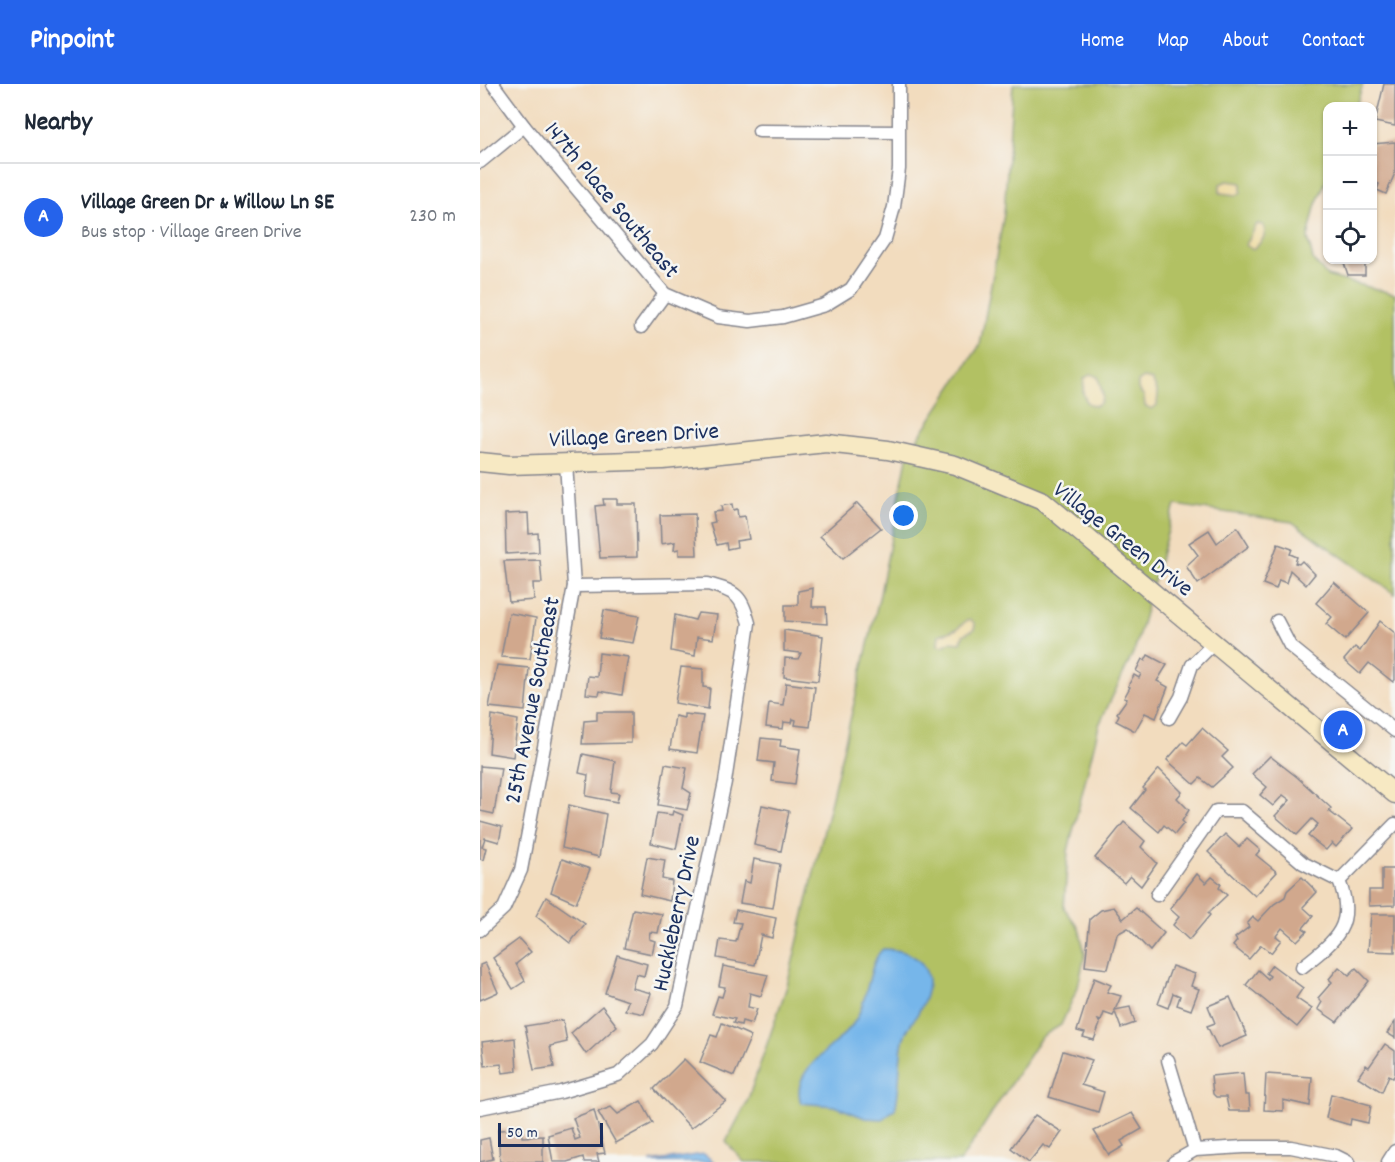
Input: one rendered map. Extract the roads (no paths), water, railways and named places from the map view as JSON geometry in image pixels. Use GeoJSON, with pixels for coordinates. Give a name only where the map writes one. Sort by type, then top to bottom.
{"type":"FeatureCollection","features":[{"type":"Feature","properties":{"kind":"street","name":"147th Place Southeast"},"geometry":{"type":"LineString","coordinates":[[492,84],[524,126],[665,294],[718,317],[750,321],[783,317],[825,305],[851,289],[885,239],[894,207],[899,169],[899,84]]}},
{"type":"Feature","properties":{"kind":"street"},"geometry":{"type":"LineString","coordinates":[[480,162],[524,126]]}},
{"type":"Feature","properties":{"kind":"street"},"geometry":{"type":"LineString","coordinates":[[759,131],[898,132]]}},
{"type":"Feature","properties":{"kind":"street"},"geometry":{"type":"LineString","coordinates":[[641,327],[665,294]]}},
{"type":"Feature","properties":{"kind":"street","name":"Village Green Drive"},"geometry":{"type":"LineString","coordinates":[[480,462],[509,465],[663,460],[826,443],[888,450],[955,465],[1043,501],[1395,794]]}},
{"type":"Feature","properties":{"kind":"street","name":"25th Avenue Southeast"},"geometry":{"type":"LineString","coordinates":[[480,930],[504,908],[521,870],[574,586],[566,463]]}},
{"type":"Feature","properties":{"kind":"street","name":"Huckleberry Drive"},"geometry":{"type":"LineString","coordinates":[[480,1108],[561,1092],[618,1075],[652,1044],[677,1006],[724,782],[749,623],[743,600],[729,590],[708,584],[574,586]]}},
{"type":"Feature","properties":{"kind":"street"},"geometry":{"type":"LineString","coordinates":[[1277,621],[1290,646],[1395,731]]}},
{"type":"Feature","properties":{"kind":"street"},"geometry":{"type":"LineString","coordinates":[[1169,718],[1181,697],[1192,665],[1215,642]]}},
{"type":"Feature","properties":{"kind":"street"},"geometry":{"type":"LineString","coordinates":[[1157,895],[1216,811],[1231,809],[1242,811],[1303,863],[1339,881],[1347,901],[1344,919],[1333,942],[1302,967]]}},
{"type":"Feature","properties":{"kind":"street"},"geometry":{"type":"LineString","coordinates":[[1339,881],[1395,824]]}},
{"type":"Feature","properties":{"kind":"street"},"geometry":{"type":"LineString","coordinates":[[1168,1060],[1195,1150]]}},
{"type":"Feature","properties":{"kind":"street"},"geometry":{"type":"LineString","coordinates":[[1174,1162],[1195,1150],[1291,1147],[1336,1156],[1348,1162]]}},
{"type":"Feature","properties":{"kind":"street"},"geometry":{"type":"LineString","coordinates":[[1388,1162],[1395,1151]]}},
{"type":"Feature","properties":{"kind":"water"},"geometry":{"type":"Polygon","coordinates":[[[883,949],[909,954],[918,960],[924,968],[928,988],[918,1013],[904,1037],[895,1109],[882,1119],[865,1118],[835,1106],[801,1103],[799,1091],[802,1080],[816,1060],[853,1024],[862,1005],[874,963],[883,949]]]}},
{"type":"Feature","properties":{"kind":"water"},"geometry":{"type":"Polygon","coordinates":[[[704,1154],[714,1162],[650,1162],[704,1154]]]}},
{"type":"Feature","properties":{"kind":"place","name":"Village Green Dr & Willow Ln SE"},"geometry":{"type":"Point","coordinates":[1343,730]}}]}
